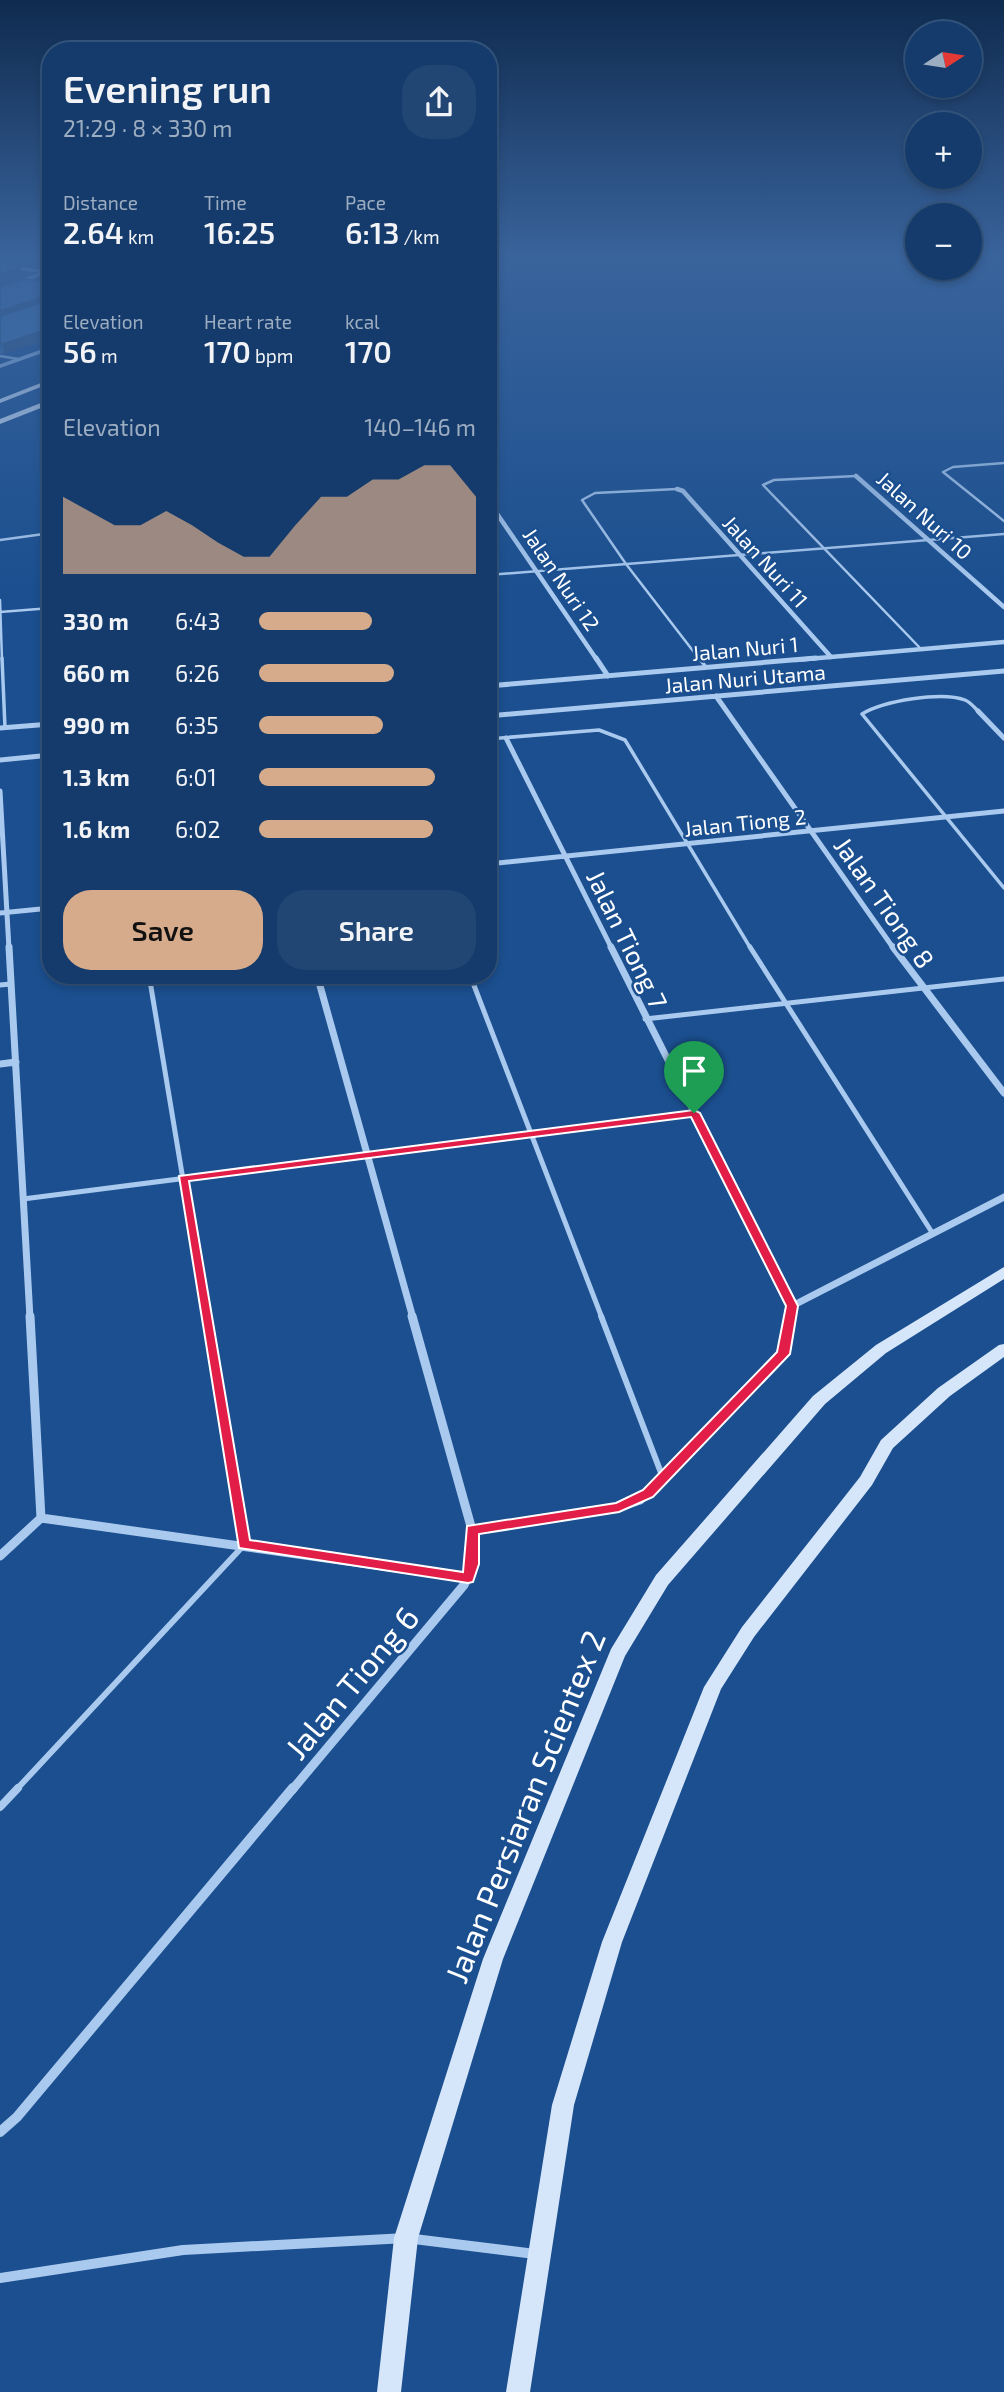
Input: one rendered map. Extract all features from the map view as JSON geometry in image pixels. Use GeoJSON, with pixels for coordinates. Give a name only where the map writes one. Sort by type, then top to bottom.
{"type":"FeatureCollection","features":[{"type":"Feature","properties":{"kind":"street"},"geometry":{"type":"LineString","coordinates":[[0,401],[42,385]]}},
{"type":"Feature","properties":{"kind":"street"},"geometry":{"type":"LineString","coordinates":[[0,422],[42,405]]}},
{"type":"Feature","properties":{"kind":"street","name":"Jalan Nuri 10"},"geometry":{"type":"LineString","coordinates":[[856,476],[1004,607]]}},
{"type":"Feature","properties":{"kind":"street","name":"Jalan Nuri 11"},"geometry":{"type":"LineString","coordinates":[[677,489],[683,491],[831,657]]}},
{"type":"Feature","properties":{"kind":"street","name":"Jalan Nuri 12"},"geometry":{"type":"LineString","coordinates":[[497,514],[608,676]]}},
{"type":"Feature","properties":{"kind":"street","name":"Jalan Nuri 1"},"geometry":{"type":"LineString","coordinates":[[497,685],[1004,642]]}},
{"type":"Feature","properties":{"kind":"street","name":"Jalan Nuri Utama"},"geometry":{"type":"LineString","coordinates":[[497,715],[1004,671]]}},
{"type":"Feature","properties":{"kind":"street","name":"Jalan Tiong 8"},"geometry":{"type":"LineString","coordinates":[[716,696],[922,988],[1004,1093]]}},
{"type":"Feature","properties":{"kind":"street"},"geometry":{"type":"LineString","coordinates":[[978,711],[1004,738]]}},
{"type":"Feature","properties":{"kind":"street"},"geometry":{"type":"LineString","coordinates":[[3,728],[42,725]]}},
{"type":"Feature","properties":{"kind":"street","name":"Jalan Tiong 7"},"geometry":{"type":"LineString","coordinates":[[506,738],[645,1019],[792,1306]]}},
{"type":"Feature","properties":{"kind":"street"},"geometry":{"type":"LineString","coordinates":[[0,760],[42,756]]}},
{"type":"Feature","properties":{"kind":"street"},"geometry":{"type":"LineString","coordinates":[[0,791],[3,912],[16,1062],[41,1518]]}},
{"type":"Feature","properties":{"kind":"street","name":"Jalan Tiong 2"},"geometry":{"type":"LineString","coordinates":[[497,863],[1004,811]]}},
{"type":"Feature","properties":{"kind":"street"},"geometry":{"type":"LineString","coordinates":[[3,912],[42,909]]}},
{"type":"Feature","properties":{"kind":"street"},"geometry":{"type":"LineString","coordinates":[[41,1518],[468,1578],[472,1564],[472,1530],[320,984]]}},
{"type":"Feature","properties":{"kind":"street"},"geometry":{"type":"LineString","coordinates":[[0,1064],[16,1062]]}},
{"type":"Feature","properties":{"kind":"street"},"geometry":{"type":"LineString","coordinates":[[472,1530],[619,1507],[640,1500],[783,1354],[792,1306],[1004,1197]]}},
{"type":"Feature","properties":{"kind":"street","name":"Jalan Persiaran Scientex 2"},"geometry":{"type":"LineString","coordinates":[[388,2392],[407,2238],[493,1959],[574,1754],[617,1654],[662,1580],[819,1400],[881,1349],[1004,1272]]}},
{"type":"Feature","properties":{"kind":"street"},"geometry":{"type":"LineString","coordinates":[[518,2392],[563,2105],[612,1942],[713,1687],[748,1632],[866,1481],[887,1444],[944,1392],[1004,1349]]}},
{"type":"Feature","properties":{"kind":"street"},"geometry":{"type":"LineString","coordinates":[[0,1556],[41,1518]]}},
{"type":"Feature","properties":{"kind":"street","name":"Jalan Tiong 6"},"geometry":{"type":"LineString","coordinates":[[0,2133],[17,2117],[468,1578]]}},
{"type":"Feature","properties":{"kind":"street"},"geometry":{"type":"LineString","coordinates":[[0,2278],[183,2250],[407,2238],[539,2255]]}},
{"type":"Feature","properties":{"kind":"lane"},"geometry":{"type":"LineString","coordinates":[[1004,463],[953,467],[943,472],[1004,521]]}},
{"type":"Feature","properties":{"kind":"lane"},"geometry":{"type":"LineString","coordinates":[[856,476],[774,480],[763,485],[921,649]]}},
{"type":"Feature","properties":{"kind":"lane"},"geometry":{"type":"LineString","coordinates":[[677,489],[595,493],[582,498],[626,564],[706,667]]}},
{"type":"Feature","properties":{"kind":"lane"},"geometry":{"type":"LineString","coordinates":[[0,540],[42,534]]}},
{"type":"Feature","properties":{"kind":"lane"},"geometry":{"type":"LineString","coordinates":[[497,574],[1004,534]]}},
{"type":"Feature","properties":{"kind":"lane"},"geometry":{"type":"LineString","coordinates":[[0,600],[3,728]]}},
{"type":"Feature","properties":{"kind":"lane"},"geometry":{"type":"LineString","coordinates":[[0,612],[42,609]]}},
{"type":"Feature","properties":{"kind":"lane"},"geometry":{"type":"LineString","coordinates":[[978,711],[965,700],[942,699],[874,706],[862,714],[1004,888]]}},
{"type":"Feature","properties":{"kind":"lane"},"geometry":{"type":"LineString","coordinates":[[497,738],[588,730],[620,736],[689,844],[784,1003],[933,1234]]}},
{"type":"Feature","properties":{"kind":"lane"},"geometry":{"type":"LineString","coordinates":[[645,1019],[1004,979]]}},
{"type":"Feature","properties":{"kind":"lane"},"geometry":{"type":"LineString","coordinates":[[0,985],[11,984]]}},
{"type":"Feature","properties":{"kind":"lane"},"geometry":{"type":"LineString","coordinates":[[0,1807],[244,1545],[151,984]]}},
{"type":"Feature","properties":{"kind":"lane"},"geometry":{"type":"LineString","coordinates":[[473,984],[663,1478]]}},
{"type":"Feature","properties":{"kind":"lane"},"geometry":{"type":"LineString","coordinates":[[23,1199],[694,1113]]}},
{"type":"Feature","properties":{"kind":"route"},"geometry":{"type":"LineString","coordinates":[[694,1113],[792,1306],[783,1354],[648,1494],[640,1500],[619,1507],[472,1530],[472,1564],[468,1578],[244,1545],[183,1178],[694,1113]]}}]}
